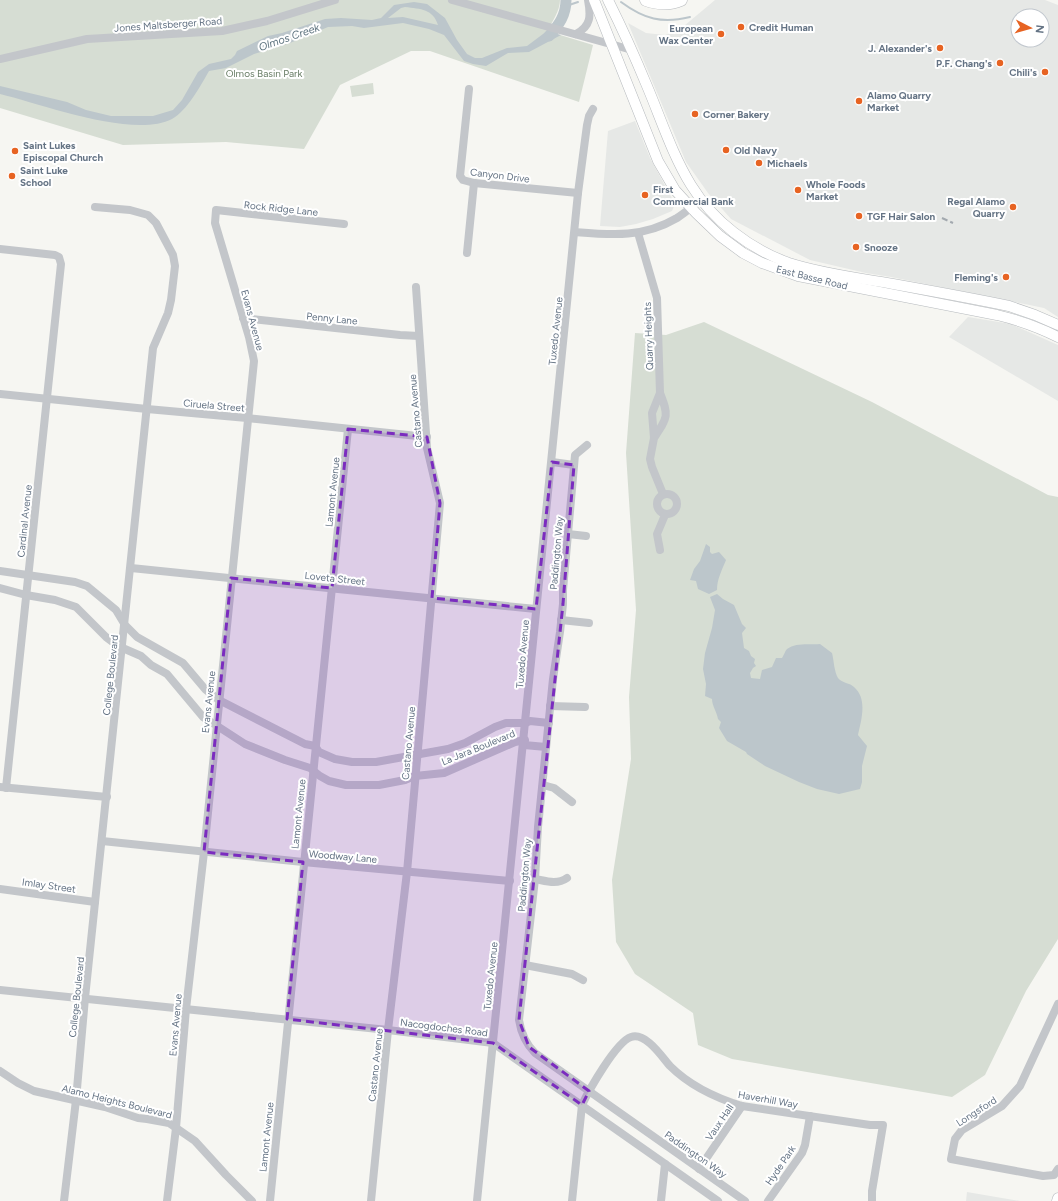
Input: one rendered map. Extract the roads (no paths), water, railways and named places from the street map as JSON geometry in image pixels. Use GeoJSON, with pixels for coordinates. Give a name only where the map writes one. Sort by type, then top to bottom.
{"type":"FeatureCollection","features":[{"type":"Feature","properties":{"kind":"highway"},"geometry":{"type":"LineString","coordinates":[[646,0],[668,4],[681,0]]}},
{"type":"Feature","properties":{"kind":"main road","name":"East Basse Road"},"geometry":{"type":"LineString","coordinates":[[594,0],[658,161],[675,190],[720,236],[743,253],[779,270],[1009,306],[1058,325]]}},
{"type":"Feature","properties":{"kind":"main road"},"geometry":{"type":"LineString","coordinates":[[602,0],[623,43],[632,50]]}},
{"type":"Feature","properties":{"kind":"main road","name":"East Basse Road"},"geometry":{"type":"LineString","coordinates":[[608,0],[632,50],[676,157],[691,186],[701,200],[726,226],[755,247],[825,277],[997,315],[1039,328],[1058,337]]}},
{"type":"Feature","properties":{"kind":"street","name":"Jones Maltsberger Road"},"geometry":{"type":"LineString","coordinates":[[0,59],[87,39],[222,31],[267,21],[335,0]]}},
{"type":"Feature","properties":{"kind":"street"},"geometry":{"type":"LineString","coordinates":[[452,0],[632,50]]}},
{"type":"Feature","properties":{"kind":"street"},"geometry":{"type":"LineString","coordinates":[[574,34],[583,30],[589,21],[590,14],[588,0]]}},
{"type":"Feature","properties":{"kind":"street","name":"Canyon Drive"},"geometry":{"type":"LineString","coordinates":[[469,89],[460,176],[463,180],[474,183],[578,193]]}},
{"type":"Feature","properties":{"kind":"street","name":"Tuxedo Avenue"},"geometry":{"type":"LineString","coordinates":[[477,1201],[578,193],[586,125],[593,109]]}},
{"type":"Feature","properties":{"kind":"street"},"geometry":{"type":"LineString","coordinates":[[467,253],[474,183]]}},
{"type":"Feature","properties":{"kind":"street"},"geometry":{"type":"LineString","coordinates":[[575,232],[607,235],[638,233],[668,223],[701,200]]}},
{"type":"Feature","properties":{"kind":"street","name":"College Boulevard"},"geometry":{"type":"LineString","coordinates":[[64,1201],[76,1100],[85,998],[123,649],[153,348],[168,313],[175,266],[173,255],[156,223],[148,215],[130,210],[95,207]]}},
{"type":"Feature","properties":{"kind":"street","name":"Rock Ridge Lane"},"geometry":{"type":"LineString","coordinates":[[216,210],[344,224]]}},
{"type":"Feature","properties":{"kind":"street","name":"Evans Avenue"},"geometry":{"type":"LineString","coordinates":[[167,1201],[176,1128],[186,1009],[204,852],[254,361],[244,318],[215,223],[216,210]]}},
{"type":"Feature","properties":{"kind":"street","name":"Quarry Heights"},"geometry":{"type":"LineString","coordinates":[[638,233],[657,298],[660,393],[666,409],[665,422],[654,438]]}},
{"type":"Feature","properties":{"kind":"street","name":"Cardinal Avenue"},"geometry":{"type":"LineString","coordinates":[[0,249],[55,255],[59,257],[61,264],[26,595],[3,787]]}},
{"type":"Feature","properties":{"kind":"street","name":"Castano Avenue"},"geometry":{"type":"LineString","coordinates":[[371,1201],[388,1030],[407,872],[440,503],[428,448],[416,287]]}},
{"type":"Feature","properties":{"kind":"street","name":"Penny Lane"},"geometry":{"type":"LineString","coordinates":[[244,318],[419,336]]}},
{"type":"Feature","properties":{"kind":"street","name":"Quarry Heights"},"geometry":{"type":"LineString","coordinates":[[660,393],[652,413],[654,438],[650,459],[663,494]]}},
{"type":"Feature","properties":{"kind":"street","name":"Ciruela Street"},"geometry":{"type":"LineString","coordinates":[[0,394],[247,418],[427,438]]}},
{"type":"Feature","properties":{"kind":"street","name":"Lamont Avenue"},"geometry":{"type":"LineString","coordinates":[[270,1201],[303,862],[348,429]]}},
{"type":"Feature","properties":{"kind":"street","name":"Paddington Way"},"geometry":{"type":"LineString","coordinates":[[588,445],[575,455],[561,620],[550,706],[538,827],[535,879],[519,1020],[520,1029],[527,1043],[535,1053],[745,1201]]}},
{"type":"Feature","properties":{"kind":"street"},"geometry":{"type":"LineString","coordinates":[[552,462],[574,465]]}},
{"type":"Feature","properties":{"kind":"street"},"geometry":{"type":"LineString","coordinates":[[663,494],[673,496],[677,501],[678,505],[673,513],[665,515],[660,512],[657,506],[658,499],[663,494]]}},
{"type":"Feature","properties":{"kind":"street"},"geometry":{"type":"LineString","coordinates":[[660,550],[658,534],[665,515]]}},
{"type":"Feature","properties":{"kind":"street"},"geometry":{"type":"LineString","coordinates":[[568,534],[586,536]]}},
{"type":"Feature","properties":{"kind":"street","name":"Loveta Street"},"geometry":{"type":"LineString","coordinates":[[131,568],[536,609]]}},
{"type":"Feature","properties":{"kind":"street","name":"La Jara Boulevard"},"geometry":{"type":"LineString","coordinates":[[0,571],[75,582],[86,586],[116,610],[125,625],[137,637],[183,663],[205,689],[219,700],[304,744],[315,746],[319,752],[335,759],[352,762],[376,762],[448,749],[465,743],[495,727],[506,723],[526,723],[530,721],[549,724]]}},
{"type":"Feature","properties":{"kind":"street","name":"La Jara Boulevard"},"geometry":{"type":"LineString","coordinates":[[0,588],[26,595],[55,600],[76,607],[106,637],[123,649],[141,656],[151,665],[167,674],[203,717],[245,744],[285,760],[306,766],[329,781],[346,785],[379,785],[405,780],[415,776],[444,773],[515,742],[524,743]]}},
{"type":"Feature","properties":{"kind":"street"},"geometry":{"type":"LineString","coordinates":[[561,620],[589,623]]}},
{"type":"Feature","properties":{"kind":"street"},"geometry":{"type":"LineString","coordinates":[[550,706],[585,707]]}},
{"type":"Feature","properties":{"kind":"street"},"geometry":{"type":"LineString","coordinates":[[524,743],[546,748]]}},
{"type":"Feature","properties":{"kind":"street"},"geometry":{"type":"LineString","coordinates":[[543,785],[554,788],[572,802]]}},
{"type":"Feature","properties":{"kind":"street"},"geometry":{"type":"LineString","coordinates":[[3,787],[107,797]]}},
{"type":"Feature","properties":{"kind":"street","name":"Woodway Lane"},"geometry":{"type":"LineString","coordinates":[[102,841],[303,862],[510,881]]}},
{"type":"Feature","properties":{"kind":"street"},"geometry":{"type":"LineString","coordinates":[[535,879],[557,882],[567,878]]}},
{"type":"Feature","properties":{"kind":"street","name":"Imlay Street"},"geometry":{"type":"LineString","coordinates":[[0,889],[95,902]]}},
{"type":"Feature","properties":{"kind":"street"},"geometry":{"type":"LineString","coordinates":[[525,965],[572,974],[583,980]]}},
{"type":"Feature","properties":{"kind":"street","name":"Nacogdoches Road"},"geometry":{"type":"LineString","coordinates":[[0,990],[288,1019],[493,1043],[718,1201]]}},
{"type":"Feature","properties":{"kind":"street","name":"Longsford"},"geometry":{"type":"LineString","coordinates":[[1058,1004],[1020,1086],[1009,1100],[998,1109],[962,1130],[955,1139],[951,1159],[1043,1176],[1054,1175],[1058,1169]]}},
{"type":"Feature","properties":{"kind":"street","name":"Haverhill Way"},"geometry":{"type":"LineString","coordinates":[[582,1105],[589,1091],[620,1044],[631,1037],[637,1036],[649,1042],[671,1067],[694,1084],[721,1098],[742,1106],[870,1125],[883,1125],[872,1191],[872,1201]]}},
{"type":"Feature","properties":{"kind":"street","name":"Alamo Heights Boulevard"},"geometry":{"type":"LineString","coordinates":[[0,1070],[18,1083],[34,1091],[105,1107],[138,1118],[169,1123],[195,1141],[252,1201]]}},
{"type":"Feature","properties":{"kind":"street"},"geometry":{"type":"LineString","coordinates":[[572,1201],[582,1105]]}},
{"type":"Feature","properties":{"kind":"street","name":"Vaux Hall"},"geometry":{"type":"LineString","coordinates":[[699,1169],[742,1106]]}},
{"type":"Feature","properties":{"kind":"street","name":"Hyde Park"},"geometry":{"type":"LineString","coordinates":[[768,1201],[802,1153],[805,1145],[810,1116]]}},
{"type":"Feature","properties":{"kind":"street"},"geometry":{"type":"LineString","coordinates":[[661,1201],[665,1164]]}},
{"type":"Feature","properties":{"kind":"water"},"geometry":{"type":"Polygon","coordinates":[[[414,2],[427,4],[445,18],[457,40],[467,54],[475,58],[482,58],[507,48],[527,46],[547,31],[561,35],[529,52],[508,53],[486,66],[464,61],[444,35],[429,29],[403,23],[364,28],[352,26],[328,27],[290,43],[254,54],[226,68],[209,71],[193,97],[178,115],[172,119],[155,124],[135,125],[112,123],[63,112],[0,94],[0,86],[67,102],[86,110],[111,116],[153,116],[173,110],[182,100],[198,72],[209,64],[231,59],[237,51],[268,36],[325,19],[341,18],[372,20],[381,18],[394,5],[414,2]],[[401,8],[388,18],[403,17],[438,25],[430,13],[421,9],[401,8]]]}},
{"type":"Feature","properties":{"kind":"water"},"geometry":{"type":"Polygon","coordinates":[[[706,544],[710,547],[710,552],[712,554],[719,552],[726,560],[719,578],[717,590],[709,594],[698,589],[696,581],[690,580],[694,569],[700,561],[706,544]]]}},
{"type":"Feature","properties":{"kind":"water"},"geometry":{"type":"Polygon","coordinates":[[[717,594],[734,605],[742,624],[746,628],[742,633],[744,648],[749,651],[751,656],[755,659],[754,663],[756,666],[750,673],[751,678],[760,679],[762,670],[772,667],[776,658],[782,658],[787,649],[795,645],[820,644],[832,653],[838,678],[854,687],[861,698],[861,723],[858,735],[867,746],[862,766],[862,782],[860,789],[839,794],[817,789],[765,766],[746,752],[727,741],[719,728],[721,722],[718,719],[712,699],[705,696],[706,684],[703,669],[705,653],[715,610],[710,597],[717,594]]]}},
{"type":"Feature","properties":{"kind":"waterway","name":"Olmos Creek"},"geometry":{"type":"LineString","coordinates":[[549,36],[561,20],[565,10],[566,0]]}},
{"type":"Feature","properties":{"kind":"waterway"},"geometry":{"type":"LineString","coordinates":[[566,6],[578,2]]}},
{"type":"Feature","properties":{"kind":"waterway"},"geometry":{"type":"LineString","coordinates":[[621,2],[629,8],[646,16],[662,20],[690,17]]}},
{"type":"Feature","properties":{"kind":"railway"},"geometry":{"type":"LineString","coordinates":[[942,218],[953,223]]}},
{"type":"Feature","properties":{"kind":"place","name":"Credit Human"},"geometry":{"type":"Point","coordinates":[741,27]}},
{"type":"Feature","properties":{"kind":"place","name":"European Wax Center"},"geometry":{"type":"Point","coordinates":[721,34]}},
{"type":"Feature","properties":{"kind":"place","name":"J. Alexander's"},"geometry":{"type":"Point","coordinates":[940,48]}},
{"type":"Feature","properties":{"kind":"place","name":"P.F. Chang's"},"geometry":{"type":"Point","coordinates":[1000,63]}},
{"type":"Feature","properties":{"kind":"place","name":"Chili's"},"geometry":{"type":"Point","coordinates":[1045,72]}},
{"type":"Feature","properties":{"kind":"place","name":"Alamo Quarry Market"},"geometry":{"type":"Point","coordinates":[859,101]}},
{"type":"Feature","properties":{"kind":"place","name":"Corner Bakery"},"geometry":{"type":"Point","coordinates":[695,114]}},
{"type":"Feature","properties":{"kind":"place","name":"Old Navy"},"geometry":{"type":"Point","coordinates":[726,150]}},
{"type":"Feature","properties":{"kind":"place","name":"Saint Lukes Episcopal Church"},"geometry":{"type":"Point","coordinates":[15,151]}},
{"type":"Feature","properties":{"kind":"place","name":"Michaels"},"geometry":{"type":"Point","coordinates":[759,163]}},
{"type":"Feature","properties":{"kind":"place","name":"Saint Luke School"},"geometry":{"type":"Point","coordinates":[12,176]}},
{"type":"Feature","properties":{"kind":"place","name":"Whole Foods Market"},"geometry":{"type":"Point","coordinates":[798,190]}},
{"type":"Feature","properties":{"kind":"place","name":"First Commercial Bank"},"geometry":{"type":"Point","coordinates":[645,195]}},
{"type":"Feature","properties":{"kind":"place","name":"Regal Alamo Quarry"},"geometry":{"type":"Point","coordinates":[1013,207]}},
{"type":"Feature","properties":{"kind":"place","name":"TGF Hair Salon"},"geometry":{"type":"Point","coordinates":[859,216]}},
{"type":"Feature","properties":{"kind":"place","name":"Snooze"},"geometry":{"type":"Point","coordinates":[856,247]}},
{"type":"Feature","properties":{"kind":"place","name":"Fleming's"},"geometry":{"type":"Point","coordinates":[1006,277]}},
{"type":"Feature","properties":{"kind":"park label","name":"Olmos Basin Park"},"geometry":{"type":"Point","coordinates":[264,73]}}]}
